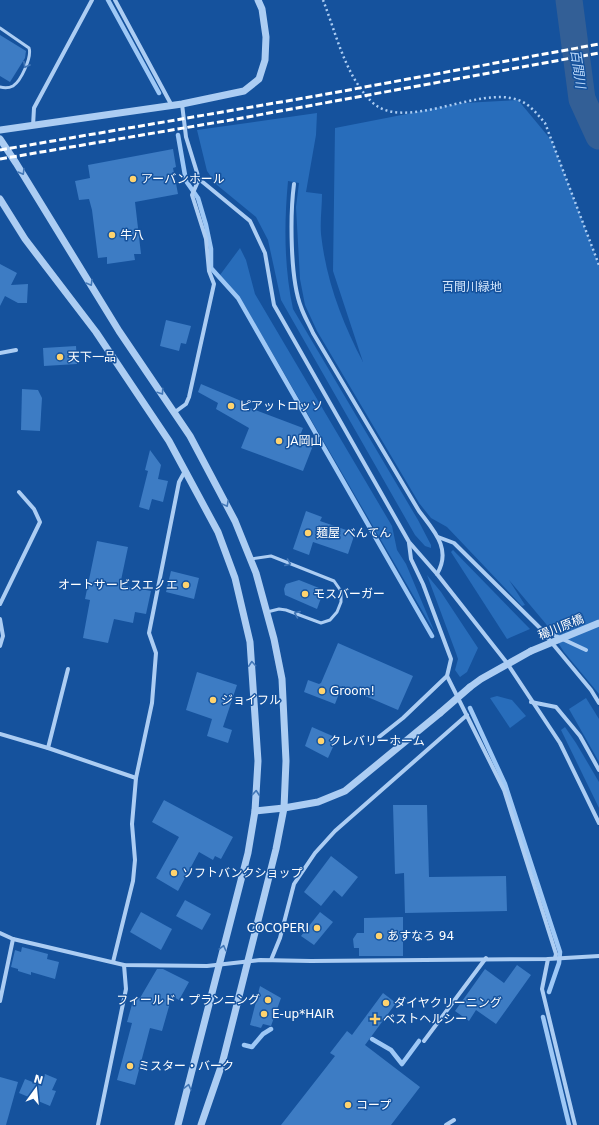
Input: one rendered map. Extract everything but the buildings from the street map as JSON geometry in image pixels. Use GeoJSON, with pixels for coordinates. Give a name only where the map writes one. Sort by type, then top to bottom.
{"type":"FeatureCollection","features":[{"type":"Feature","properties":{"kind":"street"},"geometry":{"type":"LineString","coordinates":[[33,126],[34,108],[92,0]]}},
{"type":"Feature","properties":{"kind":"street"},"geometry":{"type":"LineString","coordinates":[[115,0],[172,106]]}},
{"type":"Feature","properties":{"kind":"street"},"geometry":{"type":"LineString","coordinates":[[0,130],[172,106],[244,92],[259,78],[265,60],[266,37],[262,9],[258,0]]}},
{"type":"Feature","properties":{"kind":"street"},"geometry":{"type":"LineString","coordinates":[[182,104],[186,137],[199,179],[250,221],[265,253],[274,305],[408,542],[437,574],[507,663],[531,702],[560,743],[599,823]]}},
{"type":"Feature","properties":{"kind":"street"},"geometry":{"type":"LineString","coordinates":[[0,139],[119,331],[190,436],[235,521],[251,559],[274,640],[284,696],[286,761],[284,808],[276,849],[222,1064],[201,1125]]}},
{"type":"Feature","properties":{"kind":"street"},"geometry":{"type":"LineString","coordinates":[[175,412],[186,404],[189,397],[214,284],[209,271],[206,239],[193,192],[199,179]]}},
{"type":"Feature","properties":{"kind":"street"},"geometry":{"type":"LineString","coordinates":[[294,184],[291,207],[295,279],[300,307],[313,333],[419,510],[438,537],[444,556],[443,564],[437,574]]}},
{"type":"Feature","properties":{"kind":"street"},"geometry":{"type":"LineString","coordinates":[[0,199],[25,240],[96,332],[185,469],[220,538],[235,578],[250,642],[258,761],[255,811],[248,853],[178,1125]]}},
{"type":"Feature","properties":{"kind":"street"},"geometry":{"type":"LineString","coordinates":[[0,353],[16,350]]}},
{"type":"Feature","properties":{"kind":"street"},"geometry":{"type":"LineString","coordinates":[[113,962],[133,881],[135,860],[132,824],[136,778],[152,703],[156,653],[149,633],[179,482],[185,469]]}},
{"type":"Feature","properties":{"kind":"street"},"geometry":{"type":"LineString","coordinates":[[0,604],[40,522],[34,509],[19,492]]}},
{"type":"Feature","properties":{"kind":"street"},"geometry":{"type":"LineString","coordinates":[[438,537],[454,544],[541,629],[591,690],[599,703]]}},
{"type":"Feature","properties":{"kind":"street"},"geometry":{"type":"LineString","coordinates":[[379,737],[403,718],[447,676],[451,659],[423,584],[411,558],[408,542]]}},
{"type":"Feature","properties":{"kind":"street"},"geometry":{"type":"LineString","coordinates":[[0,619],[3,636],[0,646]]}},
{"type":"Feature","properties":{"kind":"street","name":"穝川原橋"},"geometry":{"type":"LineString","coordinates":[[255,811],[318,802],[345,791],[470,687],[507,663],[531,651],[599,623]]}},
{"type":"Feature","properties":{"kind":"street"},"geometry":{"type":"LineString","coordinates":[[541,629],[586,650]]}},
{"type":"Feature","properties":{"kind":"street"},"geometry":{"type":"LineString","coordinates":[[48,748],[68,668]]}},
{"type":"Feature","properties":{"kind":"street"},"geometry":{"type":"LineString","coordinates":[[447,676],[504,790],[558,958]]}},
{"type":"Feature","properties":{"kind":"street"},"geometry":{"type":"LineString","coordinates":[[531,702],[556,707],[580,736],[599,770]]}},
{"type":"Feature","properties":{"kind":"street"},"geometry":{"type":"LineString","coordinates":[[272,960],[280,938],[294,884],[314,853],[335,831],[467,715]]}},
{"type":"Feature","properties":{"kind":"street"},"geometry":{"type":"LineString","coordinates":[[0,734],[48,748],[136,778]]}},
{"type":"Feature","properties":{"kind":"street"},"geometry":{"type":"LineString","coordinates":[[0,933],[14,939],[124,965],[206,966],[248,960],[311,961],[486,958],[548,959],[599,956]]}},
{"type":"Feature","properties":{"kind":"street"},"geometry":{"type":"LineString","coordinates":[[0,1001],[14,939]]}},
{"type":"Feature","properties":{"kind":"street"},"geometry":{"type":"LineString","coordinates":[[424,1041],[486,958]]}},
{"type":"Feature","properties":{"kind":"street"},"geometry":{"type":"LineString","coordinates":[[548,959],[542,989],[575,1125]]}},
{"type":"Feature","properties":{"kind":"street"},"geometry":{"type":"LineString","coordinates":[[98,1125],[126,989],[124,965]]}},
{"type":"Feature","properties":{"kind":"street"},"geometry":{"type":"LineString","coordinates":[[446,1125],[454,1120]]}},
{"type":"Feature","properties":{"kind":"lane"},"geometry":{"type":"LineString","coordinates":[[0,29],[29,48],[30,56],[15,83],[8,88],[0,87]]}},
{"type":"Feature","properties":{"kind":"lane"},"geometry":{"type":"LineString","coordinates":[[251,559],[271,556],[334,581],[342,591],[342,602],[337,612],[330,620],[321,623],[286,610],[279,609],[266,612]]}},
{"type":"Feature","properties":{"kind":"path"},"geometry":{"type":"LineString","coordinates":[[323,0],[351,73],[371,102],[387,111],[405,113],[499,96],[518,100],[533,108],[545,123],[599,265]]}},
{"type":"Feature","properties":{"kind":"green space","name":"百間川緑地"},"geometry":{"type":"Polygon","coordinates":[[[518,100],[552,141],[599,265],[599,694],[564,652],[546,624],[509,580],[525,605],[522,606],[447,527],[431,518],[419,503],[317,331],[305,305],[300,279],[296,207],[299,183],[288,181],[286,261],[293,309],[418,520],[431,545],[431,548],[425,546],[415,535],[281,300],[268,240],[256,217],[217,185],[207,171],[197,130],[317,113],[316,135],[306,192],[322,194],[321,234],[327,268],[336,300],[348,332],[363,362],[333,271],[335,128],[463,103],[518,100]]]}},
{"type":"Feature","properties":{"kind":"green space"},"geometry":{"type":"Polygon","coordinates":[[[240,248],[246,260],[255,294],[392,526],[397,550],[406,564],[435,633],[245,306],[220,275],[240,248]]]}},
{"type":"Feature","properties":{"kind":"green space"},"geometry":{"type":"Polygon","coordinates":[[[453,550],[530,629],[507,639],[451,552],[453,550]]]}},
{"type":"Feature","properties":{"kind":"green space"},"geometry":{"type":"Polygon","coordinates":[[[427,575],[441,592],[478,648],[467,672],[460,677],[455,670],[458,659],[427,575]]]}},
{"type":"Feature","properties":{"kind":"green space"},"geometry":{"type":"Polygon","coordinates":[[[497,696],[512,700],[526,716],[510,728],[490,698],[497,696]]]}},
{"type":"Feature","properties":{"kind":"green space"},"geometry":{"type":"Polygon","coordinates":[[[586,698],[599,719],[599,762],[569,709],[586,698]]]}},
{"type":"Feature","properties":{"kind":"green space"},"geometry":{"type":"Polygon","coordinates":[[[565,727],[599,782],[599,808],[561,730],[565,727]]]}},
{"type":"Feature","properties":{"kind":"waterway"},"geometry":{"type":"LineString","coordinates":[[108,0],[159,93]]}},
{"type":"Feature","properties":{"kind":"waterway","name":"百間川"},"geometry":{"type":"LineString","coordinates":[[569,0],[582,99],[599,136]]}},
{"type":"Feature","properties":{"kind":"waterway"},"geometry":{"type":"LineString","coordinates":[[178,135],[186,181],[198,198],[206,225],[211,249],[211,268],[238,298],[432,636]]}},
{"type":"Feature","properties":{"kind":"waterway"},"geometry":{"type":"LineString","coordinates":[[470,708],[505,784],[560,952],[559,963],[549,992]]}},
{"type":"Feature","properties":{"kind":"waterway"},"geometry":{"type":"LineString","coordinates":[[543,1017],[569,1125]]}},
{"type":"Feature","properties":{"kind":"waterway"},"geometry":{"type":"LineString","coordinates":[[244,1045],[252,1047],[263,1034],[271,1029]]}},
{"type":"Feature","properties":{"kind":"waterway"},"geometry":{"type":"LineString","coordinates":[[372,1039],[391,1050],[402,1064],[419,1041]]}},
{"type":"Feature","properties":{"kind":"railway"},"geometry":{"type":"LineString","coordinates":[[0,150],[316,96],[599,44]]}},
{"type":"Feature","properties":{"kind":"railway"},"geometry":{"type":"LineString","coordinates":[[0,159],[231,120],[599,53]]}},
{"type":"Feature","properties":{"kind":"place","name":"アーバンホール"},"geometry":{"type":"Point","coordinates":[133,179]}},
{"type":"Feature","properties":{"kind":"place","name":"牛八"},"geometry":{"type":"Point","coordinates":[112,235]}},
{"type":"Feature","properties":{"kind":"place","name":"天下一品"},"geometry":{"type":"Point","coordinates":[60,357]}},
{"type":"Feature","properties":{"kind":"place","name":"ピアットロッソ"},"geometry":{"type":"Point","coordinates":[231,406]}},
{"type":"Feature","properties":{"kind":"place","name":"JA岡山"},"geometry":{"type":"Point","coordinates":[279,441]}},
{"type":"Feature","properties":{"kind":"place","name":"麺屋 べんてん"},"geometry":{"type":"Point","coordinates":[308,533]}},
{"type":"Feature","properties":{"kind":"place","name":"オートサービスエノエ"},"geometry":{"type":"Point","coordinates":[186,585]}},
{"type":"Feature","properties":{"kind":"place","name":"モスバーガー"},"geometry":{"type":"Point","coordinates":[305,594]}},
{"type":"Feature","properties":{"kind":"place","name":"Groom!"},"geometry":{"type":"Point","coordinates":[322,691]}},
{"type":"Feature","properties":{"kind":"place","name":"ジョイフル"},"geometry":{"type":"Point","coordinates":[213,700]}},
{"type":"Feature","properties":{"kind":"place","name":"クレバリーホーム"},"geometry":{"type":"Point","coordinates":[321,741]}},
{"type":"Feature","properties":{"kind":"place","name":"ソフトバンクショップ"},"geometry":{"type":"Point","coordinates":[174,873]}},
{"type":"Feature","properties":{"kind":"place","name":"COCOPERI"},"geometry":{"type":"Point","coordinates":[317,928]}},
{"type":"Feature","properties":{"kind":"place","name":"あすなろ 94"},"geometry":{"type":"Point","coordinates":[379,936]}},
{"type":"Feature","properties":{"kind":"place","name":"フィールド・プランニング"},"geometry":{"type":"Point","coordinates":[268,1000]}},
{"type":"Feature","properties":{"kind":"place","name":"ダイヤクリーニング"},"geometry":{"type":"Point","coordinates":[386,1003]}},
{"type":"Feature","properties":{"kind":"place","name":"E-up*HAIR"},"geometry":{"type":"Point","coordinates":[264,1014]}},
{"type":"Feature","properties":{"kind":"place","name":"ベストヘルシー"},"geometry":{"type":"Point","coordinates":[375,1019]}},
{"type":"Feature","properties":{"kind":"place","name":"ミスター・バーク"},"geometry":{"type":"Point","coordinates":[130,1066]}},
{"type":"Feature","properties":{"kind":"place","name":"コープ"},"geometry":{"type":"Point","coordinates":[348,1105]}}]}
